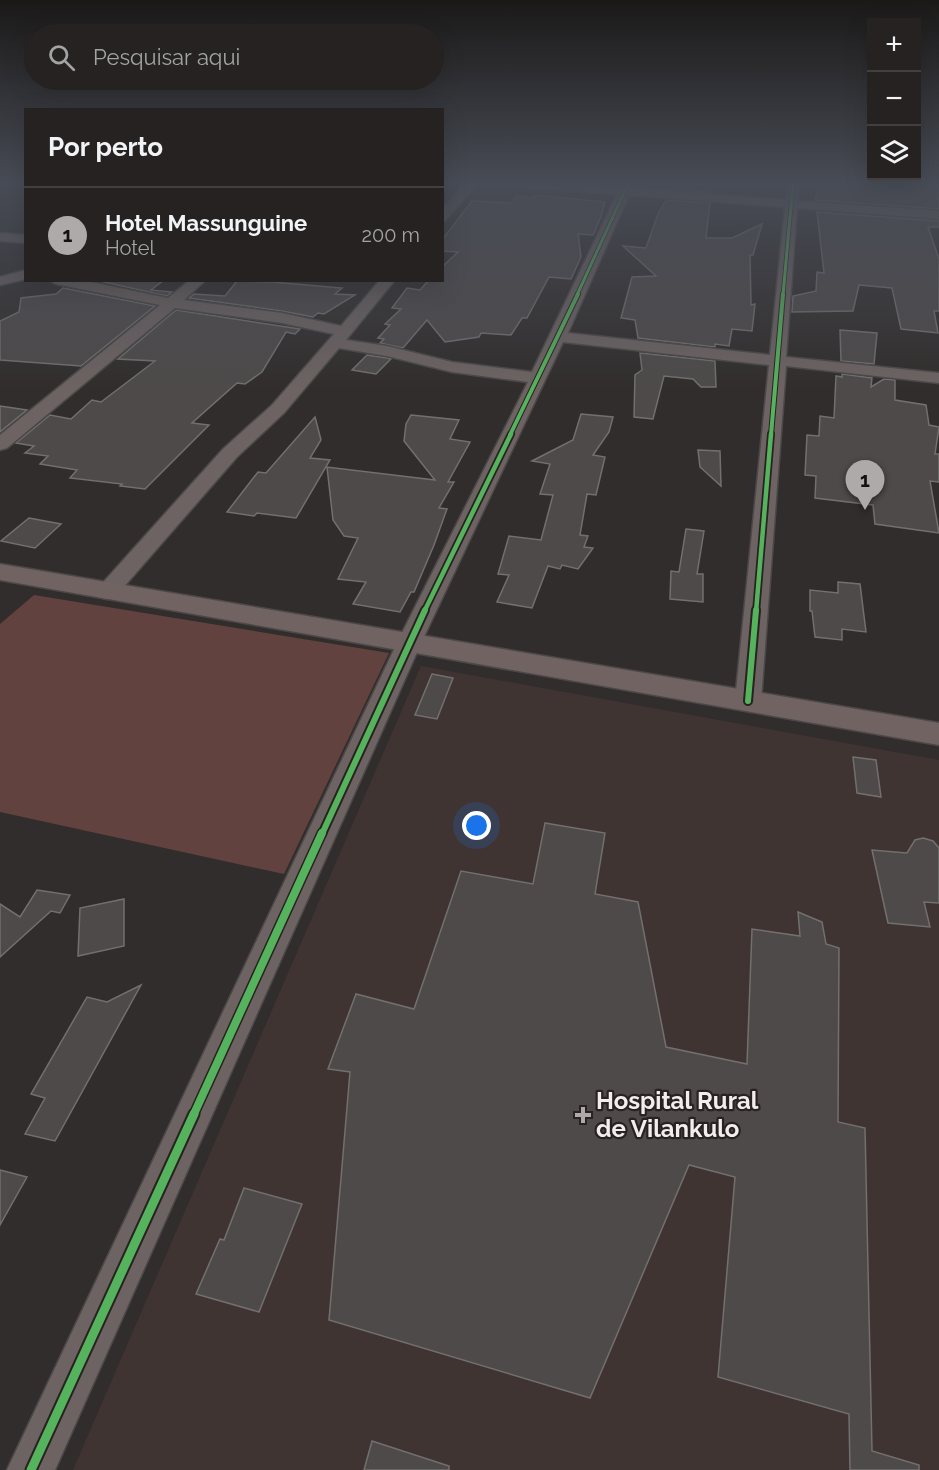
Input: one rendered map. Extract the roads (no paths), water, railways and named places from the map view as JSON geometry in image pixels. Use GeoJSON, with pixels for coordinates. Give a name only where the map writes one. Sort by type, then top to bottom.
{"type":"FeatureCollection","features":[{"type":"Feature","properties":{"kind":"main road"},"geometry":{"type":"LineString","coordinates":[[0,572],[939,734]]}},
{"type":"Feature","properties":{"kind":"street"},"geometry":{"type":"LineString","coordinates":[[31,1470],[409,643],[597,253]]}},
{"type":"Feature","properties":{"kind":"street"},"geometry":{"type":"LineString","coordinates":[[748,701],[786,253]]}},
{"type":"Feature","properties":{"kind":"street"},"geometry":{"type":"LineString","coordinates":[[64,282],[173,303],[254,313],[452,367],[537,378]]}},
{"type":"Feature","properties":{"kind":"street"},"geometry":{"type":"LineString","coordinates":[[0,444],[197,282]]}},
{"type":"Feature","properties":{"kind":"street"},"geometry":{"type":"LineString","coordinates":[[107,592],[230,453],[278,409],[386,282]]}},
{"type":"Feature","properties":{"kind":"street"},"geometry":{"type":"LineString","coordinates":[[558,337],[939,378]]}},
{"type":"Feature","properties":{"kind":"place","name":"Hotel Massunguine"},"geometry":{"type":"Point","coordinates":[865,510]}},
{"type":"Feature","properties":{"kind":"place","name":"Hospital Rural de Vilankulo"},"geometry":{"type":"Point","coordinates":[583,1115]}}]}
